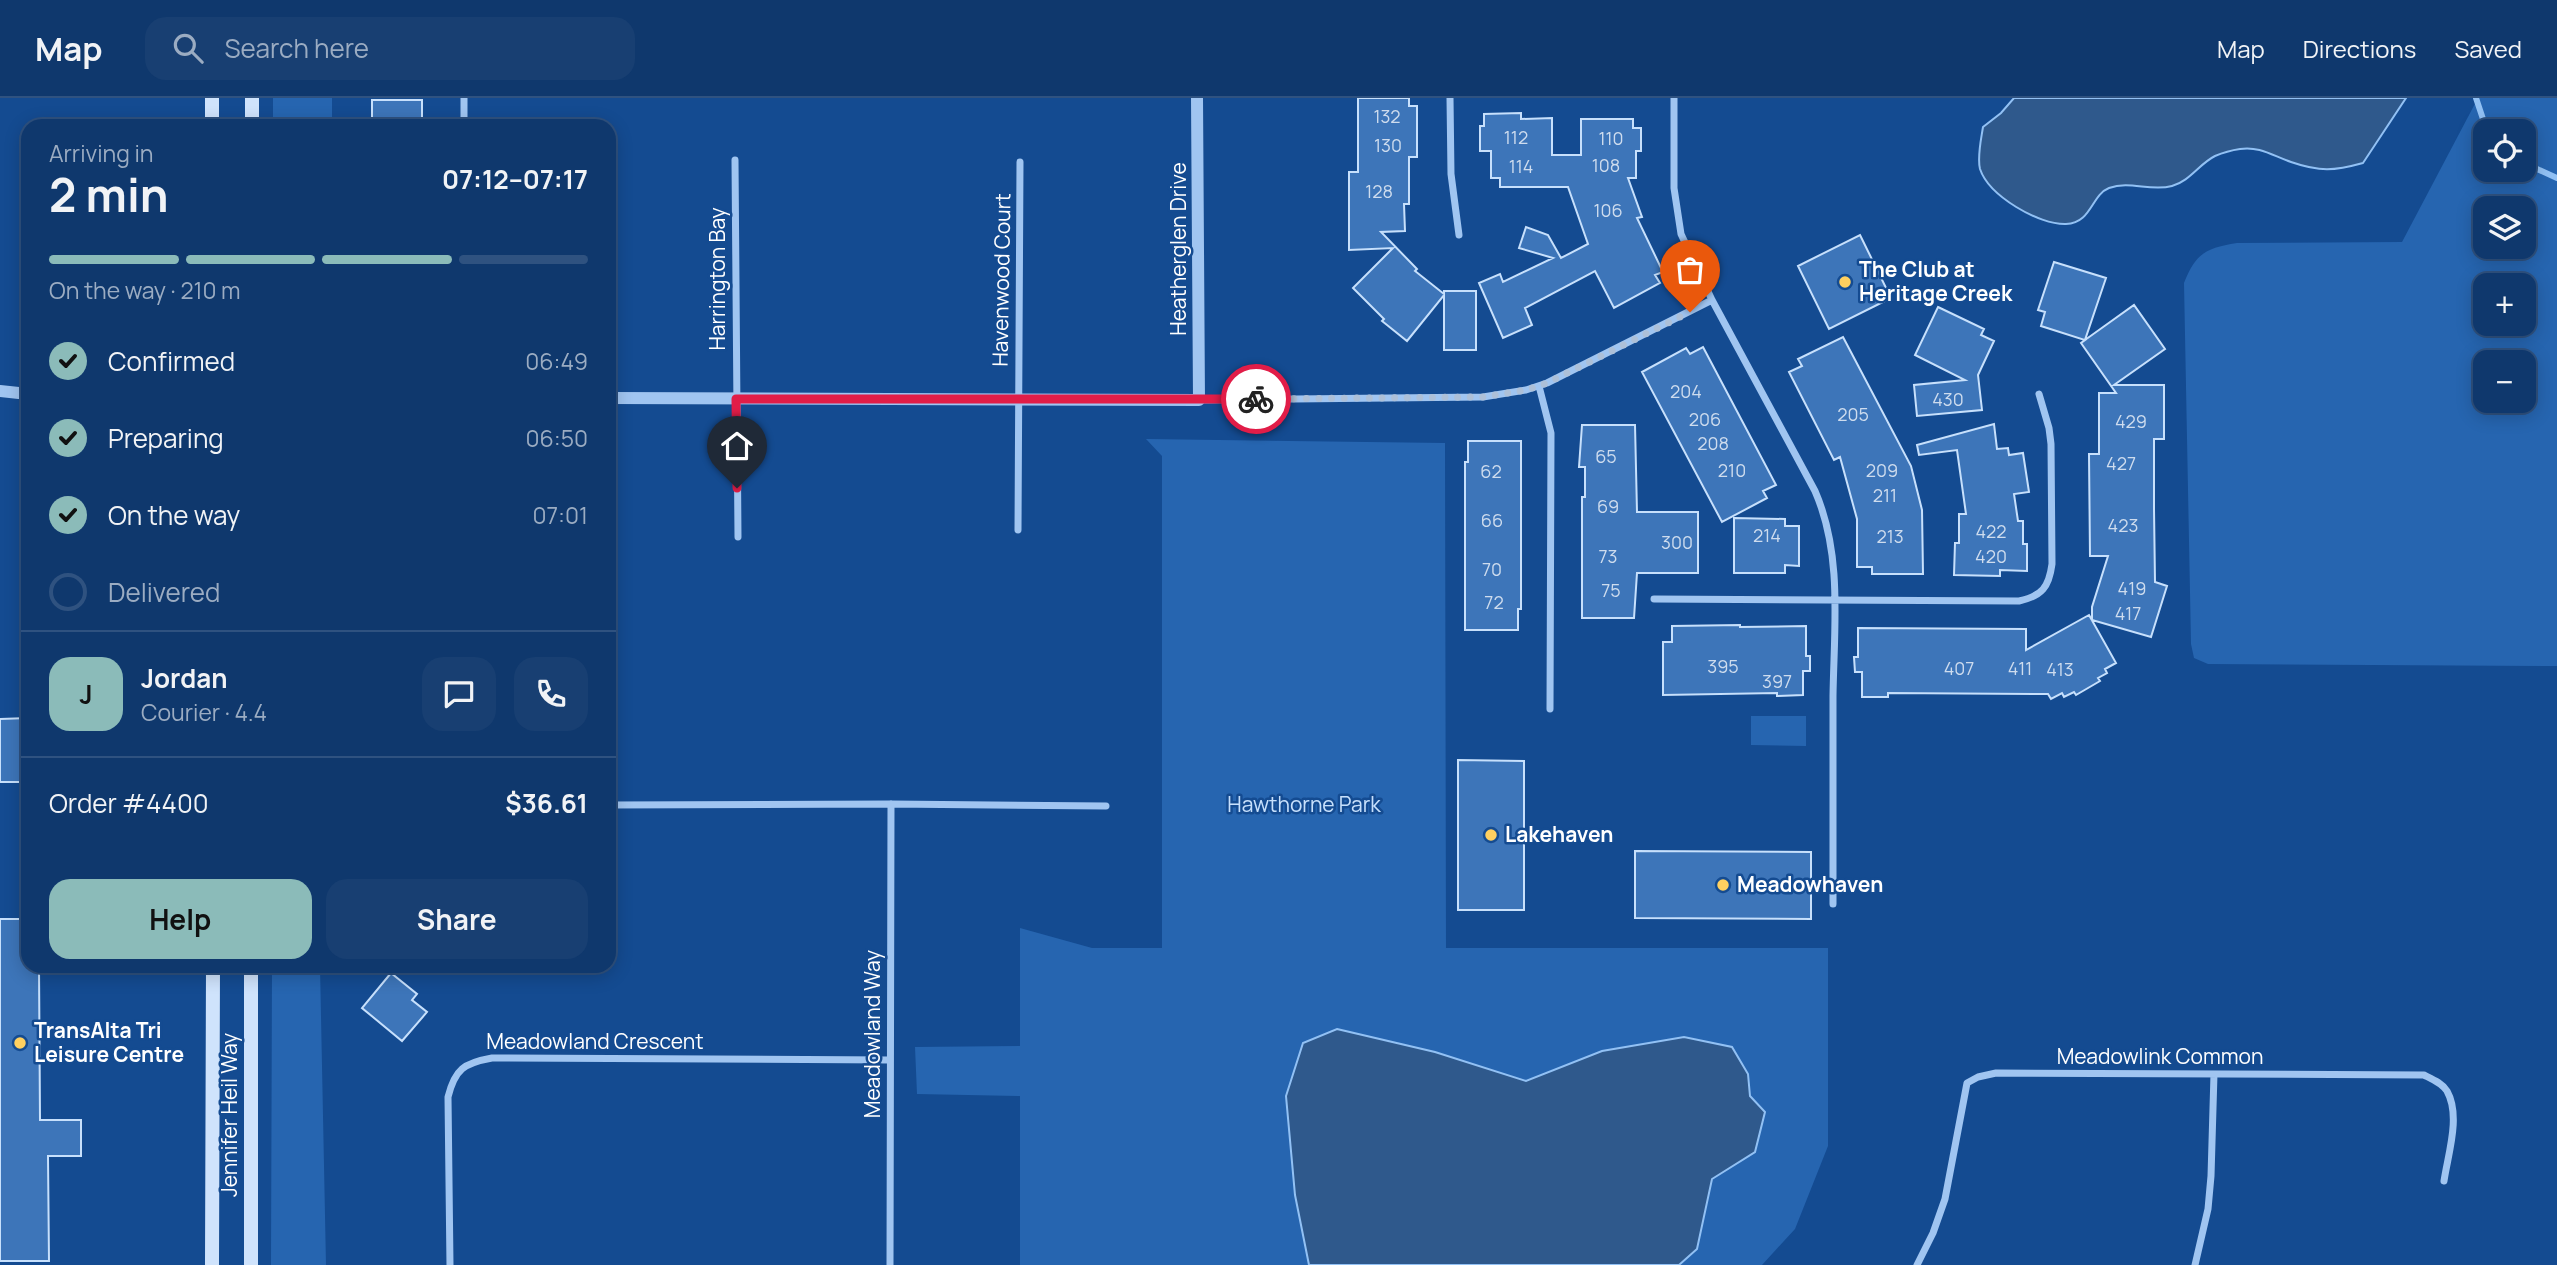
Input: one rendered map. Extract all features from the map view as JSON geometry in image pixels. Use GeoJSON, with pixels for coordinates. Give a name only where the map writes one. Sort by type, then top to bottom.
{"type":"FeatureCollection","features":[{"type":"Feature","properties":{"kind":"main road"},"geometry":{"type":"LineString","coordinates":[[212,98],[212,119]]}},
{"type":"Feature","properties":{"kind":"main road"},"geometry":{"type":"LineString","coordinates":[[252,98],[252,119]]}},
{"type":"Feature","properties":{"kind":"main road","name":"Jennifer Heil Way"},"geometry":{"type":"LineString","coordinates":[[212,1265],[214,973]]}},
{"type":"Feature","properties":{"kind":"main road","name":"Jennifer Heil Way"},"geometry":{"type":"LineString","coordinates":[[251,973],[251,1265]]}},
{"type":"Feature","properties":{"kind":"street"},"geometry":{"type":"LineString","coordinates":[[464,98],[464,119]]}},
{"type":"Feature","properties":{"kind":"street","name":"Heatherglen Drive"},"geometry":{"type":"LineString","coordinates":[[1197,98],[1199,400]]}},
{"type":"Feature","properties":{"kind":"street"},"geometry":{"type":"LineString","coordinates":[[1450,98],[1451,174],[1459,235]]}},
{"type":"Feature","properties":{"kind":"street"},"geometry":{"type":"LineString","coordinates":[[1674,98],[1674,188],[1677,220],[1688,252],[1822,507],[1831,542],[1834,600],[1833,904]]}},
{"type":"Feature","properties":{"kind":"street","name":"Harrington Bay"},"geometry":{"type":"LineString","coordinates":[[735,160],[738,537]]}},
{"type":"Feature","properties":{"kind":"street","name":"Havenwood Court"},"geometry":{"type":"LineString","coordinates":[[1018,530],[1020,162]]}},
{"type":"Feature","properties":{"kind":"street"},"geometry":{"type":"LineString","coordinates":[[616,398],[1199,400],[1483,397],[1539,386],[1713,300]]}},
{"type":"Feature","properties":{"kind":"street"},"geometry":{"type":"LineString","coordinates":[[1539,386],[1551,433],[1550,709]]}},
{"type":"Feature","properties":{"kind":"street"},"geometry":{"type":"LineString","coordinates":[[0,391],[21,393]]}},
{"type":"Feature","properties":{"kind":"street"},"geometry":{"type":"LineString","coordinates":[[1654,599],[2019,601],[2037,596],[2045,590],[2052,564],[2051,444],[2039,394]]}},
{"type":"Feature","properties":{"kind":"street","name":"Meadowland Way"},"geometry":{"type":"LineString","coordinates":[[890,1265],[891,804]]}},
{"type":"Feature","properties":{"kind":"street"},"geometry":{"type":"LineString","coordinates":[[616,805],[1105,806]]}},
{"type":"Feature","properties":{"kind":"street","name":"Meadowland Crescent"},"geometry":{"type":"LineString","coordinates":[[450,1265],[448,1097],[451,1082],[460,1070],[472,1062],[492,1058],[890,1060]]}},
{"type":"Feature","properties":{"kind":"street","name":"Meadowlink Common"},"geometry":{"type":"LineString","coordinates":[[1917,1265],[1933,1233],[1945,1199],[1968,1083],[1978,1077],[1996,1073],[2424,1075],[2446,1089],[2452,1105],[2453,1122],[2444,1181]]}},
{"type":"Feature","properties":{"kind":"street"},"geometry":{"type":"LineString","coordinates":[[2195,1265],[2210,1187],[2214,1074]]}},
{"type":"Feature","properties":{"kind":"green space"},"geometry":{"type":"Polygon","coordinates":[[[273,98],[332,98],[332,119],[273,119],[273,98]]]}},
{"type":"Feature","properties":{"kind":"green space"},"geometry":{"type":"Polygon","coordinates":[[[2478,98],[2557,98],[2557,666],[2208,664],[2194,658],[2191,644],[2184,283],[2193,265],[2203,254],[2217,247],[2237,243],[2402,242],[2478,98]]]}},
{"type":"Feature","properties":{"kind":"green space","name":"Hawthorne Park"},"geometry":{"type":"Polygon","coordinates":[[[1146,439],[1445,443],[1446,948],[1828,948],[1828,1146],[1795,1229],[1762,1265],[1020,1265],[1020,1096],[917,1094],[915,1047],[1020,1046],[1020,928],[1092,948],[1162,948],[1162,456],[1146,439]]]}},
{"type":"Feature","properties":{"kind":"green space"},"geometry":{"type":"Polygon","coordinates":[[[1751,716],[1806,716],[1806,746],[1751,745],[1751,716]]]}},
{"type":"Feature","properties":{"kind":"green space"},"geometry":{"type":"Polygon","coordinates":[[[272,973],[320,973],[326,1265],[271,1265],[272,973]]]}},
{"type":"Feature","properties":{"kind":"shaded area"},"geometry":{"type":"Polygon","coordinates":[[[2014,98],[2406,98],[2363,163],[2344,168],[2319,169],[2260,150],[2234,150],[2215,156],[2172,186],[2156,188],[2125,185],[2109,188],[2098,196],[2081,219],[2066,224],[2042,220],[2016,207],[1993,189],[1980,169],[1983,127],[2014,98]]]}},
{"type":"Feature","properties":{"kind":"shaded area"},"geometry":{"type":"Polygon","coordinates":[[[1337,1029],[1435,1052],[1526,1081],[1602,1051],[1684,1037],[1732,1047],[1748,1074],[1750,1096],[1765,1112],[1755,1152],[1712,1179],[1697,1249],[1679,1265],[1309,1265],[1295,1195],[1286,1096],[1303,1043],[1337,1029]]]}},
{"type":"Feature","properties":{"kind":"building"},"geometry":{"type":"Polygon","coordinates":[[[1358,98],[1409,98],[1409,106],[1417,106],[1417,157],[1409,157],[1409,204],[1404,204],[1405,231],[1381,232],[1417,269],[1415,271],[1444,294],[1444,291],[1476,291],[1476,350],[1444,350],[1444,295],[1407,341],[1382,321],[1384,319],[1353,288],[1393,248],[1349,250],[1349,172],[1358,172],[1358,98]]]}},
{"type":"Feature","properties":{"kind":"building"},"geometry":{"type":"Polygon","coordinates":[[[372,100],[422,100],[422,119],[372,119],[372,100]]]}},
{"type":"Feature","properties":{"kind":"building"},"geometry":{"type":"Polygon","coordinates":[[[1521,113],[1521,119],[1552,118],[1552,155],[1581,155],[1581,119],[1633,119],[1633,128],[1641,128],[1641,151],[1636,151],[1636,178],[1628,178],[1642,217],[1637,218],[1663,272],[1655,275],[1660,283],[1614,308],[1595,271],[1525,308],[1532,325],[1503,338],[1479,283],[1500,274],[1503,282],[1553,258],[1519,248],[1526,227],[1548,235],[1561,258],[1588,244],[1568,187],[1500,187],[1500,178],[1491,178],[1491,151],[1480,151],[1480,126],[1484,126],[1484,114],[1521,113]]]}},
{"type":"Feature","properties":{"kind":"building","name":"The Club at Heritage Creek"},"geometry":{"type":"Polygon","coordinates":[[[1860,235],[1891,298],[1829,329],[1798,266],[1860,235]]]}},
{"type":"Feature","properties":{"kind":"building"},"geometry":{"type":"Polygon","coordinates":[[[2054,262],[2106,278],[2085,340],[2041,326],[2045,312],[2038,310],[2054,262]]]}},
{"type":"Feature","properties":{"kind":"building"},"geometry":{"type":"Polygon","coordinates":[[[2134,305],[2165,349],[2114,385],[2164,385],[2164,439],[2154,439],[2155,582],[2167,586],[2151,637],[2092,620],[2092,607],[2108,556],[2090,556],[2089,454],[2099,454],[2099,393],[2116,393],[2081,343],[2134,305]]]}},
{"type":"Feature","properties":{"kind":"building"},"geometry":{"type":"Polygon","coordinates":[[[1938,307],[1984,329],[1981,335],[1994,341],[1978,375],[1982,410],[1917,416],[1914,385],[1965,380],[1915,355],[1938,307]]]}},
{"type":"Feature","properties":{"kind":"building"},"geometry":{"type":"Polygon","coordinates":[[[1843,337],[1911,466],[1922,510],[1923,574],[1872,574],[1872,567],[1857,567],[1857,519],[1840,457],[1834,460],[1789,372],[1802,366],[1798,359],[1843,337]]]}},
{"type":"Feature","properties":{"kind":"building"},"geometry":{"type":"Polygon","coordinates":[[[1703,347],[1776,485],[1763,491],[1767,498],[1722,522],[1642,372],[1686,348],[1690,354],[1703,347]]]}},
{"type":"Feature","properties":{"kind":"building"},"geometry":{"type":"Polygon","coordinates":[[[1994,424],[1997,449],[2008,448],[2009,455],[2023,453],[2029,492],[2014,494],[2018,521],[2023,521],[2023,544],[2027,544],[2027,571],[2000,570],[2000,576],[1954,575],[1955,543],[1959,543],[1959,514],[1966,514],[1957,450],[1919,455],[1917,445],[1994,424]]]}},
{"type":"Feature","properties":{"kind":"building"},"geometry":{"type":"Polygon","coordinates":[[[1582,425],[1635,425],[1637,512],[1698,512],[1698,573],[1637,573],[1634,618],[1582,618],[1582,497],[1585,497],[1585,467],[1579,467],[1582,425]]]}},
{"type":"Feature","properties":{"kind":"building"},"geometry":{"type":"Polygon","coordinates":[[[1468,441],[1521,441],[1521,609],[1518,609],[1518,630],[1465,630],[1465,462],[1468,462],[1468,441]]]}},
{"type":"Feature","properties":{"kind":"building"},"geometry":{"type":"Polygon","coordinates":[[[1734,518],[1785,519],[1785,526],[1799,526],[1799,566],[1785,565],[1785,573],[1734,573],[1734,518]]]}},
{"type":"Feature","properties":{"kind":"building"},"geometry":{"type":"Polygon","coordinates":[[[2089,615],[2116,663],[2105,669],[2107,673],[2098,678],[2100,681],[2076,695],[2074,692],[2064,697],[2062,693],[2051,699],[2048,694],[1888,693],[1888,697],[1862,697],[1862,672],[1855,672],[1854,657],[1858,657],[1858,628],[2026,629],[2026,650],[2089,615]]]}},
{"type":"Feature","properties":{"kind":"building"},"geometry":{"type":"Polygon","coordinates":[[[1672,626],[1806,626],[1806,656],[1810,656],[1810,671],[1803,671],[1803,695],[1663,695],[1663,642],[1672,642],[1672,626]]]}},
{"type":"Feature","properties":{"kind":"building"},"geometry":{"type":"Polygon","coordinates":[[[21,718],[21,782],[0,782],[0,719],[21,718]]]}},
{"type":"Feature","properties":{"kind":"building","name":"Lakehaven"},"geometry":{"type":"Polygon","coordinates":[[[1458,760],[1524,761],[1524,910],[1458,910],[1458,760]]]}},
{"type":"Feature","properties":{"kind":"building","name":"Meadowhaven"},"geometry":{"type":"Polygon","coordinates":[[[1635,851],[1811,852],[1811,919],[1635,918],[1635,851]]]}},
{"type":"Feature","properties":{"kind":"building","name":"TransAlta Tri Leisure Centre"},"geometry":{"type":"Polygon","coordinates":[[[0,919],[21,919],[21,973],[39,973],[40,1120],[81,1120],[81,1156],[48,1156],[49,1261],[0,1261],[0,919]]]}},
{"type":"Feature","properties":{"kind":"building"},"geometry":{"type":"Polygon","coordinates":[[[391,973],[417,994],[412,1000],[427,1012],[402,1041],[362,1008],[391,973]]]}},
{"type":"Feature","properties":{"kind":"waterway"},"geometry":{"type":"LineString","coordinates":[[2476,98],[2483,119]]}},
{"type":"Feature","properties":{"kind":"waterway"},"geometry":{"type":"LineString","coordinates":[[2536,168],[2557,178]]}},
{"type":"Feature","properties":{"kind":"way so far"},"geometry":{"type":"LineString","coordinates":[[1256,399],[1483,397],[1507,394],[1547,383],[1690,312]]}},
{"type":"Feature","properties":{"kind":"place","name":"The Club at Heritage Creek"},"geometry":{"type":"Point","coordinates":[1845,282]}},
{"type":"Feature","properties":{"kind":"place","name":"Lakehaven"},"geometry":{"type":"Point","coordinates":[1491,835]}},
{"type":"Feature","properties":{"kind":"place","name":"Meadowhaven"},"geometry":{"type":"Point","coordinates":[1723,885]}},
{"type":"Feature","properties":{"kind":"place","name":"TransAlta Tri Leisure Centre"},"geometry":{"type":"Point","coordinates":[20,1043]}},
{"type":"Feature","properties":{"kind":"route"},"geometry":{"type":"LineString","coordinates":[[737,488],[736,399],[1256,399]]}}]}
